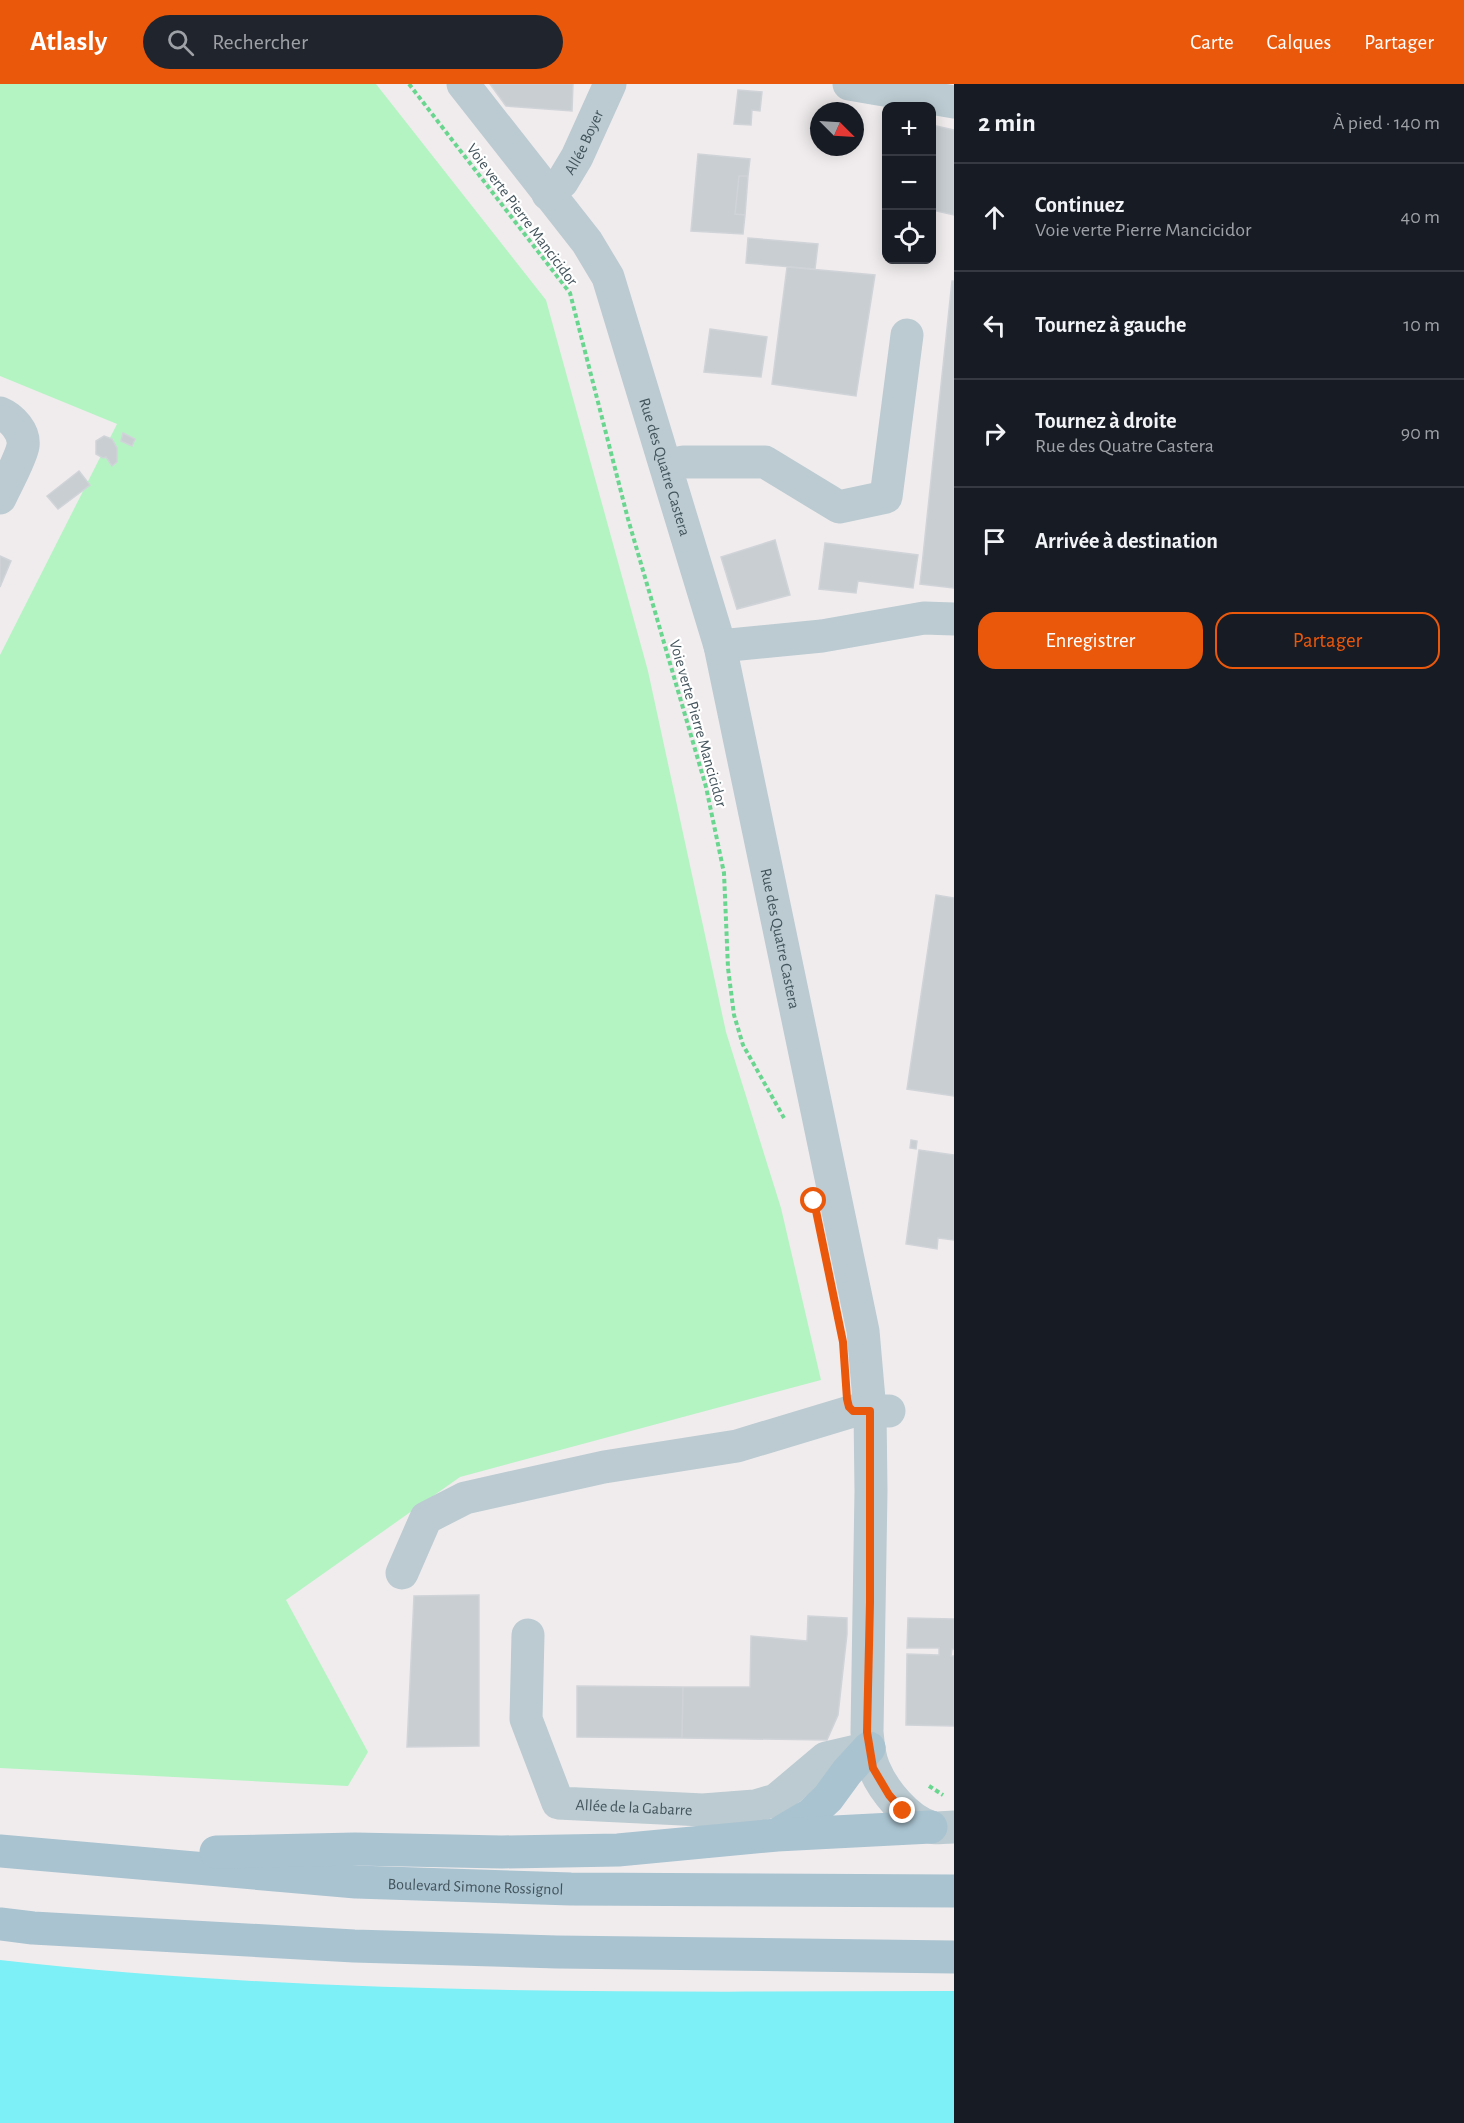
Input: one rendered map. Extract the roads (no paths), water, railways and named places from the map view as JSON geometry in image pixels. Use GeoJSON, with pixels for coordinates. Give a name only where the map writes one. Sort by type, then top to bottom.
{"type":"FeatureCollection","features":[{"type":"Feature","properties":{"kind":"main road"},"geometry":{"type":"LineString","coordinates":[[777,1835],[810,1815],[828,1798],[869,1748]]}},
{"type":"Feature","properties":{"kind":"main road"},"geometry":{"type":"LineString","coordinates":[[38,1855],[355,1849],[502,1852],[618,1850],[777,1835],[943,1827]]}},
{"type":"Feature","properties":{"kind":"main road","name":"Boulevard Simone Rossignol"},"geometry":{"type":"LineString","coordinates":[[0,1851],[356,1882],[571,1889],[954,1891]]}},
{"type":"Feature","properties":{"kind":"main road"},"geometry":{"type":"LineString","coordinates":[[0,1924],[45,1929],[354,1946],[580,1953],[954,1957]]}},
{"type":"Feature","properties":{"kind":"street","name":"Rue des Quatre Castera"},"geometry":{"type":"LineString","coordinates":[[463,84],[587,242],[608,277],[720,646],[880,1411],[870,1602],[867,1732],[869,1748],[873,1768],[889,1795],[903,1811],[943,1827]]}},
{"type":"Feature","properties":{"kind":"street","name":"Allée Boyer"},"geometry":{"type":"LineString","coordinates":[[548,194],[562,182],[577,157],[610,84]]}},
{"type":"Feature","properties":{"kind":"street"},"geometry":{"type":"LineString","coordinates":[[849,84],[954,102]]}},
{"type":"Feature","properties":{"kind":"street"},"geometry":{"type":"LineString","coordinates":[[666,466],[683,462],[765,462],[839,507],[886,497],[907,334]]}},
{"type":"Feature","properties":{"kind":"street"},"geometry":{"type":"LineString","coordinates":[[0,413],[8,417],[20,431],[23,446],[0,498]]}},
{"type":"Feature","properties":{"kind":"street"},"geometry":{"type":"LineString","coordinates":[[720,646],[822,636],[924,618],[954,619]]}},
{"type":"Feature","properties":{"kind":"street"},"geometry":{"type":"LineString","coordinates":[[402,1573],[426,1518],[465,1498],[604,1467],[737,1446],[853,1411],[880,1411]]}},
{"type":"Feature","properties":{"kind":"street","name":"Allée de la Gabarre"},"geometry":{"type":"LineString","coordinates":[[528,1635],[526,1719],[558,1803],[704,1810],[755,1806],[777,1800],[826,1758],[869,1748]]}},
{"type":"Feature","properties":{"kind":"water"},"geometry":{"type":"Polygon","coordinates":[[[0,1960],[119,1972],[357,1986],[715,1992],[954,1991],[954,2123],[0,2123],[0,1960]]]}}]}
